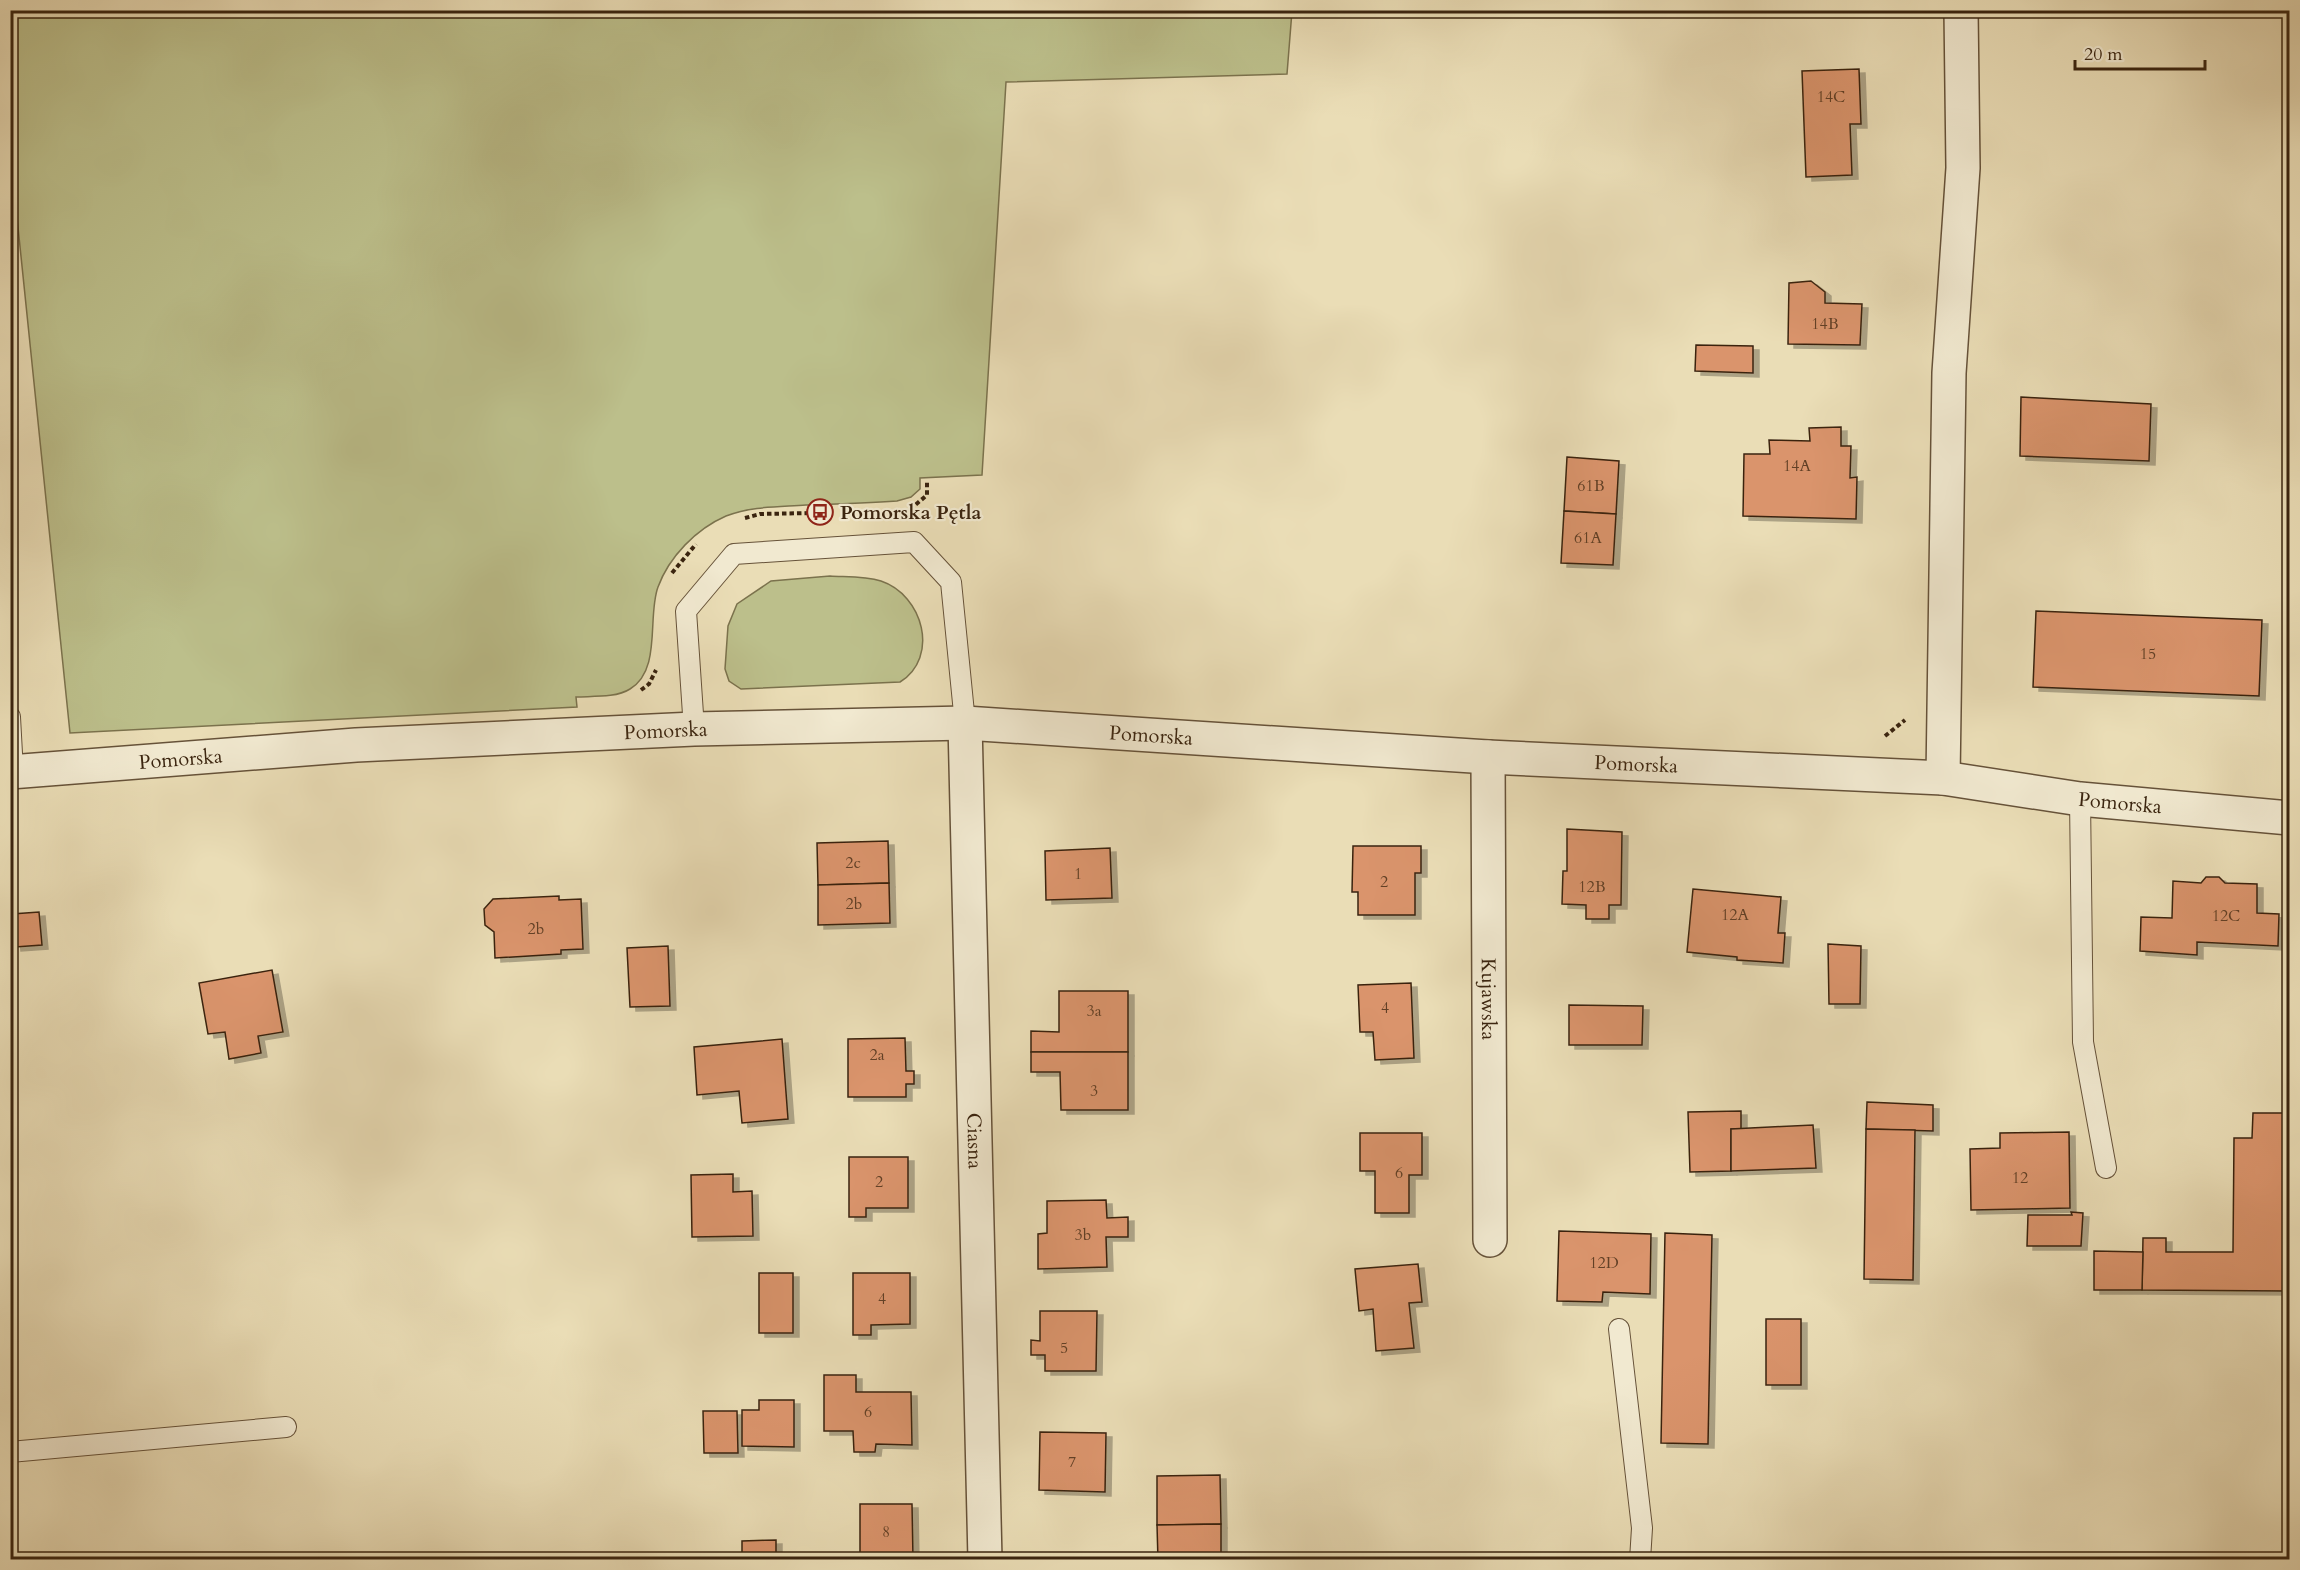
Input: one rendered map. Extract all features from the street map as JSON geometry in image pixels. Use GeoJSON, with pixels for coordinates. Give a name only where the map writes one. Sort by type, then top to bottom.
{"type":"FeatureCollection","features":[{"type":"Feature","properties":{"kind":"street"},"geometry":{"type":"LineString","coordinates":[[1943,778],[1949,373],[1963,168],[1961,10]]}},
{"type":"Feature","properties":{"kind":"street","name":"Pomorska"},"geometry":{"type":"LineString","coordinates":[[12,772],[356,745],[694,729],[965,723],[1488,757],[1943,778],[2080,799],[2289,818]]}},
{"type":"Feature","properties":{"kind":"street","name":"Ciasna"},"geometry":{"type":"LineString","coordinates":[[965,723],[985,1560]]}},
{"type":"Feature","properties":{"kind":"street","name":"Kujawska"},"geometry":{"type":"LineString","coordinates":[[1488,757],[1490,1240]]}},
{"type":"Feature","properties":{"kind":"lane"},"geometry":{"type":"LineString","coordinates":[[694,729],[686,611],[734,554],[914,542],[951,582],[965,723]]}},
{"type":"Feature","properties":{"kind":"lane"},"geometry":{"type":"LineString","coordinates":[[10,717],[12,772]]}},
{"type":"Feature","properties":{"kind":"lane"},"geometry":{"type":"LineString","coordinates":[[2080,799],[2083,1042],[2106,1168]]}},
{"type":"Feature","properties":{"kind":"lane"},"geometry":{"type":"LineString","coordinates":[[1618,1329],[1642,1528],[1640,1560]]}},
{"type":"Feature","properties":{"kind":"lane"},"geometry":{"type":"LineString","coordinates":[[10,1452],[286,1427]]}},
{"type":"Feature","properties":{"kind":"path"},"geometry":{"type":"LineString","coordinates":[[904,509],[914,506],[927,495],[927,482]]}},
{"type":"Feature","properties":{"kind":"path"},"geometry":{"type":"LineString","coordinates":[[741,520],[760,514],[816,513]]}},
{"type":"Feature","properties":{"kind":"path"},"geometry":{"type":"LineString","coordinates":[[671,576],[695,544],[704,539]]}},
{"type":"Feature","properties":{"kind":"path"},"geometry":{"type":"LineString","coordinates":[[634,696],[649,684],[656,670],[657,660]]}},
{"type":"Feature","properties":{"kind":"path"},"geometry":{"type":"LineString","coordinates":[[1882,737],[1912,713]]}},
{"type":"Feature","properties":{"kind":"green space"},"geometry":{"type":"Polygon","coordinates":[[[10,11],[1292,11],[1287,74],[1006,82],[982,475],[920,478],[920,489],[911,497],[897,501],[746,510],[726,516],[704,528],[676,555],[663,576],[655,599],[650,656],[640,680],[630,689],[611,695],[576,697],[577,707],[70,733],[11,159],[10,11]]]}},
{"type":"Feature","properties":{"kind":"green space"},"geometry":{"type":"Polygon","coordinates":[[[830,576],[875,579],[896,588],[907,599],[916,613],[923,643],[920,658],[912,671],[900,682],[741,689],[729,681],[725,669],[728,626],[737,604],[771,581],[830,576]]]}},
{"type":"Feature","properties":{"kind":"building"},"geometry":{"type":"Polygon","coordinates":[[[1859,69],[1861,124],[1850,124],[1852,175],[1806,177],[1802,71],[1859,69]]]}},
{"type":"Feature","properties":{"kind":"building"},"geometry":{"type":"Polygon","coordinates":[[[1811,281],[1825,292],[1825,303],[1862,304],[1860,345],[1788,344],[1789,283],[1811,281]]]}},
{"type":"Feature","properties":{"kind":"building"},"geometry":{"type":"Polygon","coordinates":[[[1696,345],[1753,346],[1753,373],[1695,371],[1696,345]]]}},
{"type":"Feature","properties":{"kind":"building"},"geometry":{"type":"Polygon","coordinates":[[[2021,397],[2151,404],[2149,461],[2020,456],[2021,397]]]}},
{"type":"Feature","properties":{"kind":"building"},"geometry":{"type":"Polygon","coordinates":[[[1841,427],[1841,446],[1851,446],[1850,478],[1857,477],[1856,519],[1743,516],[1744,454],[1770,454],[1769,440],[1810,441],[1809,428],[1841,427]]]}},
{"type":"Feature","properties":{"kind":"building"},"geometry":{"type":"Polygon","coordinates":[[[1567,457],[1619,461],[1616,514],[1564,511],[1567,457]]]}},
{"type":"Feature","properties":{"kind":"building"},"geometry":{"type":"Polygon","coordinates":[[[1564,511],[1616,514],[1613,565],[1561,563],[1564,511]]]}},
{"type":"Feature","properties":{"kind":"building"},"geometry":{"type":"Polygon","coordinates":[[[2036,611],[2262,620],[2259,696],[2033,687],[2036,611]]]}},
{"type":"Feature","properties":{"kind":"building"},"geometry":{"type":"Polygon","coordinates":[[[1567,829],[1622,832],[1621,905],[1609,905],[1609,919],[1586,919],[1586,905],[1562,904],[1563,871],[1567,871],[1567,829]]]}},
{"type":"Feature","properties":{"kind":"building"},"geometry":{"type":"Polygon","coordinates":[[[888,841],[889,883],[818,885],[817,843],[888,841]]]}},
{"type":"Feature","properties":{"kind":"building"},"geometry":{"type":"Polygon","coordinates":[[[1353,846],[1421,846],[1421,873],[1415,873],[1415,915],[1358,915],[1358,892],[1352,892],[1353,846]]]}},
{"type":"Feature","properties":{"kind":"building"},"geometry":{"type":"Polygon","coordinates":[[[1110,848],[1112,898],[1046,900],[1045,851],[1110,848]]]}},
{"type":"Feature","properties":{"kind":"building"},"geometry":{"type":"Polygon","coordinates":[[[2206,877],[2219,877],[2225,883],[2257,884],[2257,913],[2279,914],[2278,946],[2197,942],[2197,955],[2140,951],[2141,917],[2172,918],[2173,881],[2201,883],[2206,877]]]}},
{"type":"Feature","properties":{"kind":"building"},"geometry":{"type":"Polygon","coordinates":[[[889,883],[890,923],[818,925],[818,885],[889,883]]]}},
{"type":"Feature","properties":{"kind":"building"},"geometry":{"type":"Polygon","coordinates":[[[1693,889],[1781,897],[1778,933],[1785,933],[1783,963],[1737,960],[1737,957],[1687,952],[1693,889]]]}},
{"type":"Feature","properties":{"kind":"building"},"geometry":{"type":"Polygon","coordinates":[[[559,896],[559,900],[581,899],[583,949],[561,950],[561,954],[495,958],[494,932],[485,925],[484,909],[493,899],[559,896]]]}},
{"type":"Feature","properties":{"kind":"building"},"geometry":{"type":"Polygon","coordinates":[[[39,912],[42,945],[15,947],[12,914],[39,912]]]}},
{"type":"Feature","properties":{"kind":"building"},"geometry":{"type":"Polygon","coordinates":[[[1828,944],[1861,946],[1860,1004],[1829,1004],[1828,944]]]}},
{"type":"Feature","properties":{"kind":"building"},"geometry":{"type":"Polygon","coordinates":[[[668,946],[670,1006],[630,1007],[627,948],[668,946]]]}},
{"type":"Feature","properties":{"kind":"building"},"geometry":{"type":"Polygon","coordinates":[[[272,970],[283,1032],[258,1036],[261,1053],[229,1059],[225,1032],[208,1034],[199,983],[272,970]]]}},
{"type":"Feature","properties":{"kind":"building"},"geometry":{"type":"Polygon","coordinates":[[[1411,983],[1414,1058],[1375,1060],[1373,1032],[1360,1032],[1358,985],[1411,983]]]}},
{"type":"Feature","properties":{"kind":"building"},"geometry":{"type":"Polygon","coordinates":[[[1059,991],[1128,991],[1128,1052],[1031,1052],[1031,1031],[1059,1032],[1059,991]]]}},
{"type":"Feature","properties":{"kind":"building"},"geometry":{"type":"Polygon","coordinates":[[[1569,1005],[1643,1006],[1642,1045],[1569,1045],[1569,1005]]]}},
{"type":"Feature","properties":{"kind":"building"},"geometry":{"type":"Polygon","coordinates":[[[905,1038],[906,1071],[914,1071],[914,1084],[906,1084],[906,1097],[848,1097],[848,1039],[905,1038]]]}},
{"type":"Feature","properties":{"kind":"building"},"geometry":{"type":"Polygon","coordinates":[[[782,1039],[788,1119],[742,1123],[739,1091],[697,1095],[694,1047],[782,1039]]]}},
{"type":"Feature","properties":{"kind":"building"},"geometry":{"type":"Polygon","coordinates":[[[1031,1052],[1128,1052],[1128,1110],[1061,1110],[1060,1072],[1031,1072],[1031,1052]]]}},
{"type":"Feature","properties":{"kind":"building"},"geometry":{"type":"Polygon","coordinates":[[[1867,1102],[1933,1105],[1933,1131],[1866,1129],[1867,1102]]]}},
{"type":"Feature","properties":{"kind":"building"},"geometry":{"type":"Polygon","coordinates":[[[1741,1111],[1741,1129],[1731,1129],[1731,1171],[1690,1172],[1688,1112],[1741,1111]]]}},
{"type":"Feature","properties":{"kind":"building"},"geometry":{"type":"Polygon","coordinates":[[[2253,1113],[2290,1113],[2290,1291],[2142,1290],[2143,1238],[2166,1238],[2166,1252],[2233,1252],[2234,1138],[2252,1138],[2253,1113]]]}},
{"type":"Feature","properties":{"kind":"building"},"geometry":{"type":"Polygon","coordinates":[[[1813,1125],[1816,1168],[1731,1171],[1731,1129],[1813,1125]]]}},
{"type":"Feature","properties":{"kind":"building"},"geometry":{"type":"Polygon","coordinates":[[[1866,1129],[1915,1130],[1913,1280],[1864,1279],[1866,1129]]]}},
{"type":"Feature","properties":{"kind":"building"},"geometry":{"type":"Polygon","coordinates":[[[2069,1132],[2070,1208],[1971,1210],[1970,1149],[2000,1148],[2000,1133],[2069,1132]]]}},
{"type":"Feature","properties":{"kind":"building"},"geometry":{"type":"Polygon","coordinates":[[[1360,1133],[1422,1133],[1422,1175],[1409,1175],[1409,1213],[1375,1213],[1375,1171],[1360,1171],[1360,1133]]]}},
{"type":"Feature","properties":{"kind":"building"},"geometry":{"type":"Polygon","coordinates":[[[849,1157],[908,1157],[908,1208],[866,1208],[866,1217],[849,1217],[849,1157]]]}},
{"type":"Feature","properties":{"kind":"building"},"geometry":{"type":"Polygon","coordinates":[[[733,1174],[733,1192],[752,1191],[753,1236],[692,1237],[691,1175],[733,1174]]]}},
{"type":"Feature","properties":{"kind":"building"},"geometry":{"type":"Polygon","coordinates":[[[1106,1200],[1107,1218],[1128,1217],[1128,1237],[1106,1237],[1107,1267],[1038,1269],[1038,1234],[1047,1233],[1047,1201],[1106,1200]]]}},
{"type":"Feature","properties":{"kind":"building"},"geometry":{"type":"Polygon","coordinates":[[[2071,1212],[2083,1213],[2081,1246],[2027,1246],[2028,1215],[2072,1215],[2071,1212]]]}},
{"type":"Feature","properties":{"kind":"building"},"geometry":{"type":"Polygon","coordinates":[[[1559,1231],[1651,1234],[1650,1294],[1603,1292],[1602,1302],[1557,1301],[1559,1231]]]}},
{"type":"Feature","properties":{"kind":"building"},"geometry":{"type":"Polygon","coordinates":[[[1665,1233],[1712,1235],[1708,1444],[1661,1443],[1665,1233]]]}},
{"type":"Feature","properties":{"kind":"building"},"geometry":{"type":"Polygon","coordinates":[[[2094,1251],[2143,1252],[2142,1290],[2094,1290],[2094,1251]]]}},
{"type":"Feature","properties":{"kind":"building"},"geometry":{"type":"Polygon","coordinates":[[[1418,1264],[1422,1302],[1409,1303],[1414,1348],[1376,1351],[1373,1309],[1359,1311],[1355,1269],[1418,1264]]]}},
{"type":"Feature","properties":{"kind":"building"},"geometry":{"type":"Polygon","coordinates":[[[759,1273],[793,1273],[793,1333],[759,1333],[759,1273]]]}},
{"type":"Feature","properties":{"kind":"building"},"geometry":{"type":"Polygon","coordinates":[[[853,1273],[910,1273],[910,1324],[871,1325],[871,1335],[853,1335],[853,1273]]]}},
{"type":"Feature","properties":{"kind":"building"},"geometry":{"type":"Polygon","coordinates":[[[1040,1311],[1097,1311],[1096,1371],[1045,1371],[1045,1355],[1031,1355],[1031,1340],[1040,1341],[1040,1311]]]}},
{"type":"Feature","properties":{"kind":"building"},"geometry":{"type":"Polygon","coordinates":[[[1766,1319],[1801,1319],[1801,1385],[1766,1385],[1766,1319]]]}},
{"type":"Feature","properties":{"kind":"building"},"geometry":{"type":"Polygon","coordinates":[[[824,1375],[856,1375],[856,1392],[911,1392],[912,1445],[876,1444],[875,1452],[854,1452],[853,1431],[824,1431],[824,1375]]]}},
{"type":"Feature","properties":{"kind":"building"},"geometry":{"type":"Polygon","coordinates":[[[759,1400],[794,1400],[794,1447],[742,1446],[742,1410],[759,1410],[759,1400]]]}},
{"type":"Feature","properties":{"kind":"building"},"geometry":{"type":"Polygon","coordinates":[[[703,1411],[737,1411],[738,1453],[704,1453],[703,1411]]]}},
{"type":"Feature","properties":{"kind":"building"},"geometry":{"type":"Polygon","coordinates":[[[1040,1432],[1106,1433],[1105,1492],[1039,1490],[1040,1432]]]}},
{"type":"Feature","properties":{"kind":"building"},"geometry":{"type":"Polygon","coordinates":[[[1220,1475],[1221,1524],[1157,1525],[1157,1476],[1220,1475]]]}},
{"type":"Feature","properties":{"kind":"building"},"geometry":{"type":"Polygon","coordinates":[[[860,1504],[912,1504],[913,1559],[860,1560],[860,1504]]]}},
{"type":"Feature","properties":{"kind":"building"},"geometry":{"type":"Polygon","coordinates":[[[1221,1524],[1221,1560],[1158,1560],[1157,1525],[1221,1524]]]}},
{"type":"Feature","properties":{"kind":"building"},"geometry":{"type":"Polygon","coordinates":[[[776,1540],[776,1560],[742,1560],[742,1541],[776,1540]]]}},
{"type":"Feature","properties":{"kind":"building"},"geometry":{"type":"Polygon","coordinates":[[[1272,1553],[1336,1555],[1336,1560],[1271,1560],[1272,1553]]]}},
{"type":"Feature","properties":{"kind":"building"},"geometry":{"type":"Polygon","coordinates":[[[1042,1558],[1102,1558],[1102,1560],[1042,1560],[1042,1558]]]}},
{"type":"Feature","properties":{"kind":"place","name":"Pomorska Pętla"},"geometry":{"type":"Point","coordinates":[820,512]}}]}
